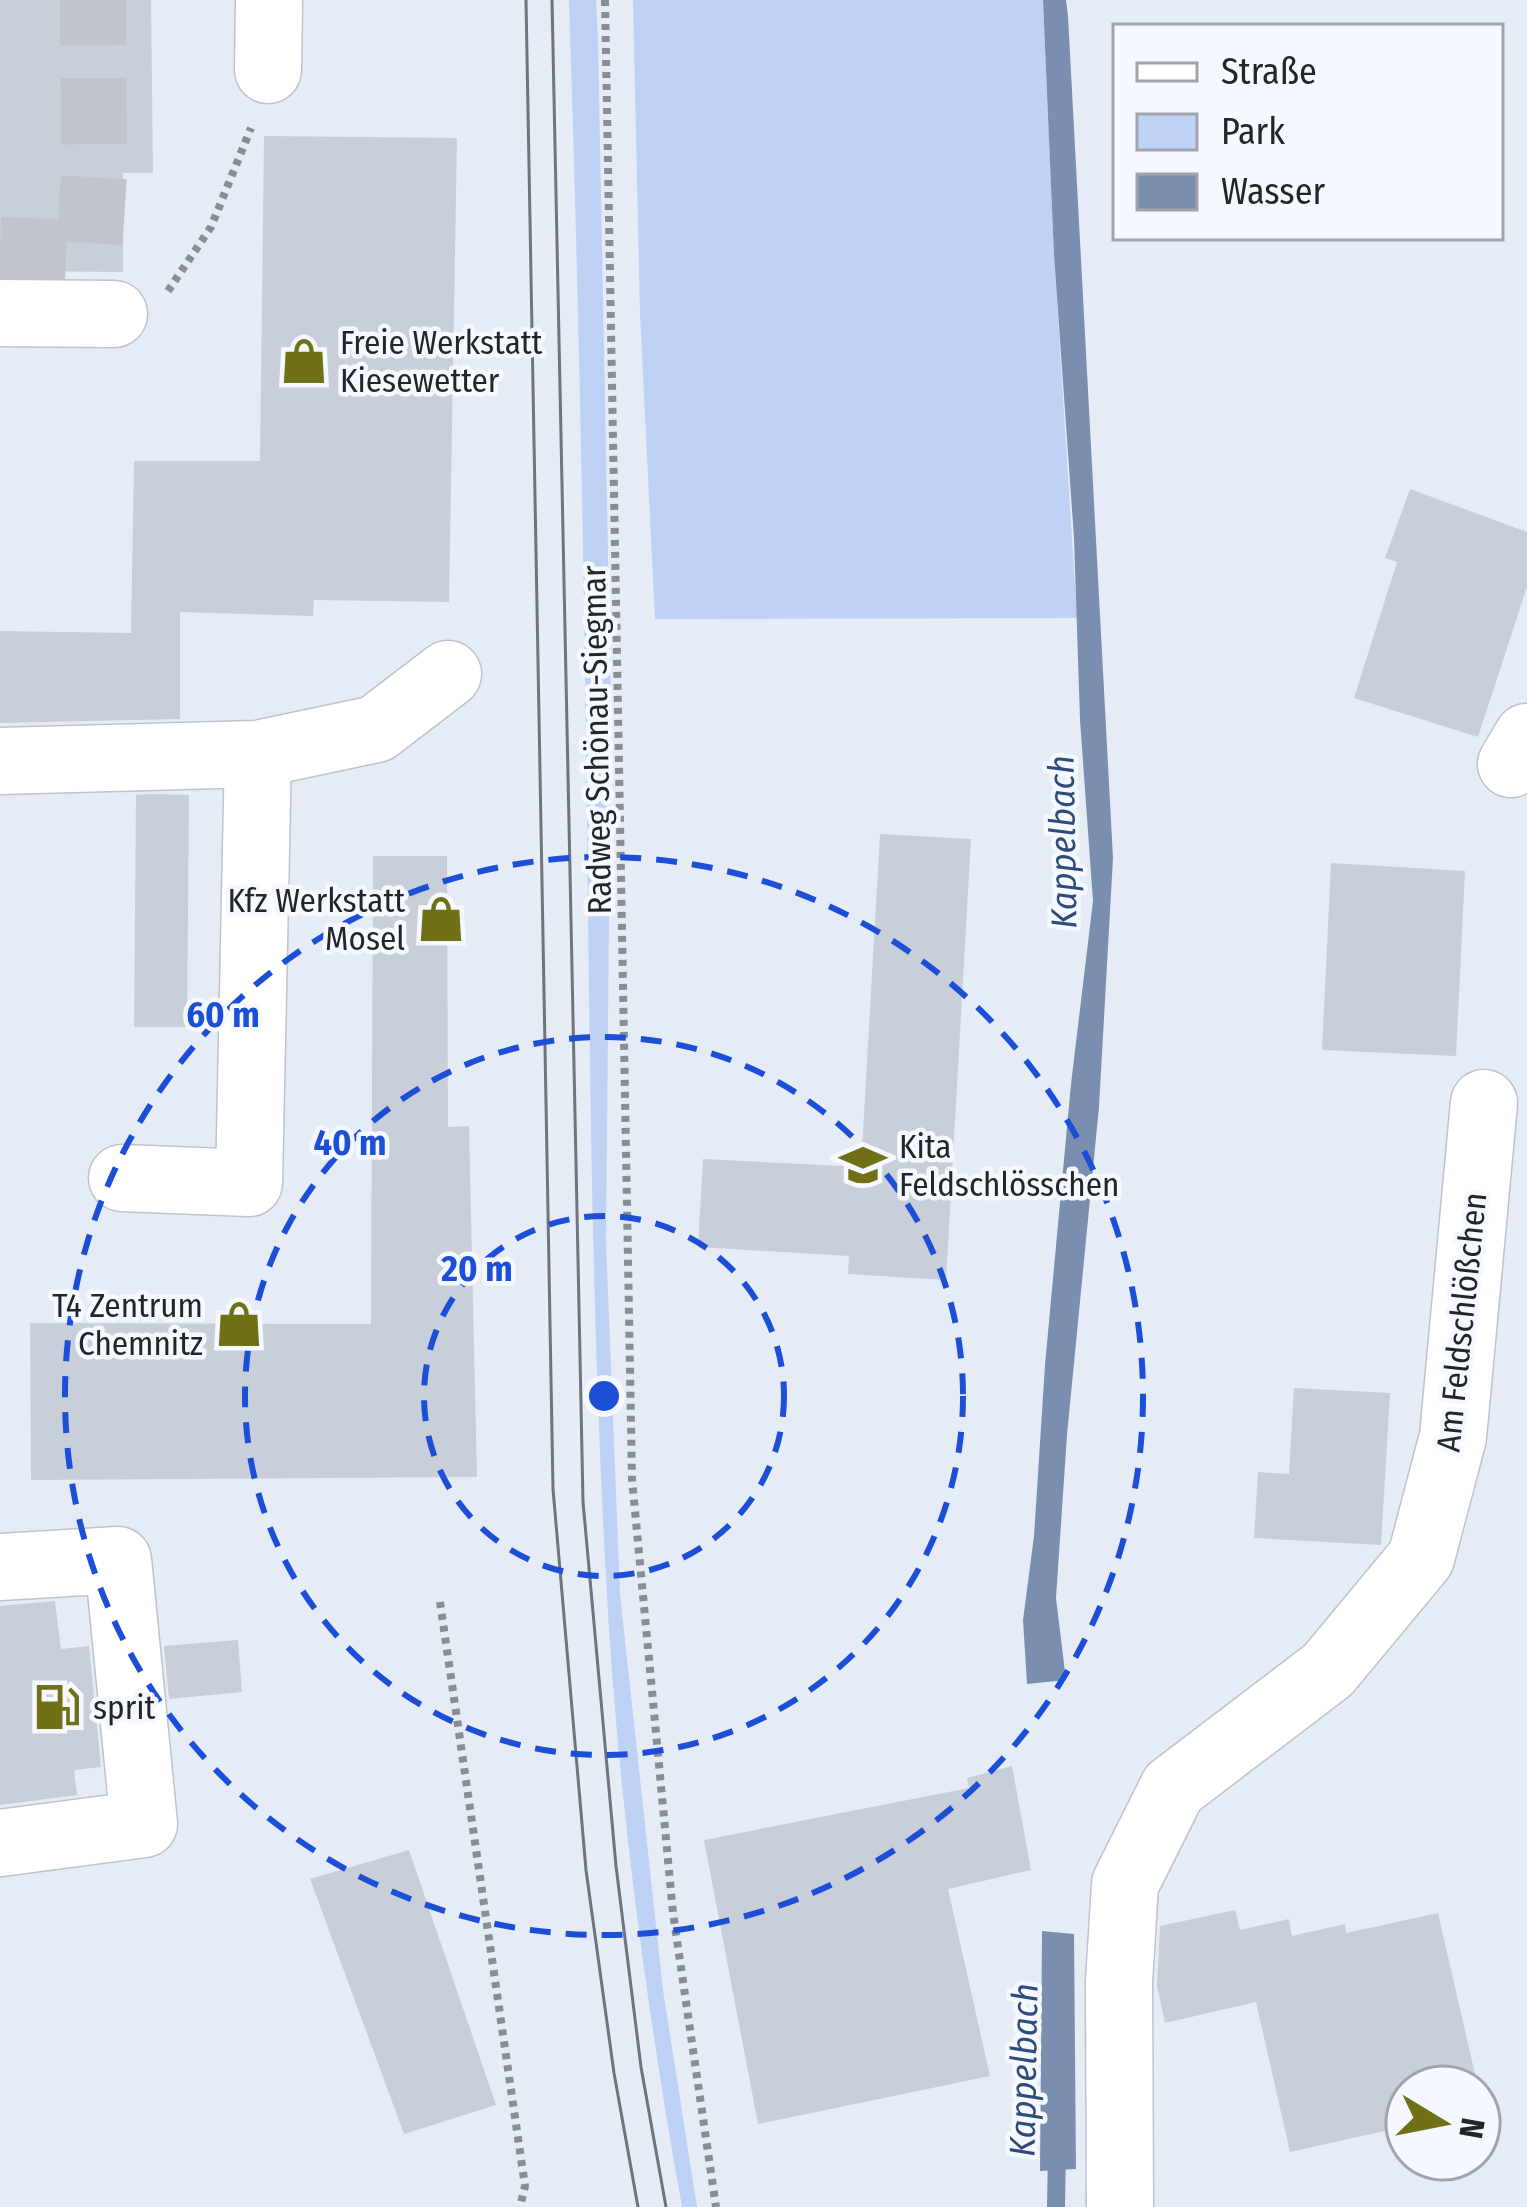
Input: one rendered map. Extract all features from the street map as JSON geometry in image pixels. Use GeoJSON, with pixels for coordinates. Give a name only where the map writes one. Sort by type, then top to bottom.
{"type":"FeatureCollection","features":[{"type":"Feature","properties":{"kind":"lane"},"geometry":{"type":"LineString","coordinates":[[268,70],[269,0]]}},
{"type":"Feature","properties":{"kind":"lane"},"geometry":{"type":"LineString","coordinates":[[0,314],[114,314]]}},
{"type":"Feature","properties":{"kind":"lane"},"geometry":{"type":"LineString","coordinates":[[0,761],[258,754],[376,729],[448,674]]}},
{"type":"Feature","properties":{"kind":"lane"},"geometry":{"type":"LineString","coordinates":[[122,1178],[249,1184],[258,754]]}},
{"type":"Feature","properties":{"kind":"lane","name":"Am Feldschlößchen"},"geometry":{"type":"LineString","coordinates":[[1120,2207],[1118,1982],[1125,1884],[1173,1788],[1328,1670],[1421,1558],[1453,1437],[1484,1103]]}},
{"type":"Feature","properties":{"kind":"lane"},"geometry":{"type":"LineString","coordinates":[[0,1567],[118,1560],[144,1824],[0,1843]]}},
{"type":"Feature","properties":{"kind":"path","name":"Radweg Schönau-Siegmar"},"geometry":{"type":"LineString","coordinates":[[605,0],[632,1479],[674,1913],[716,2207]]}},
{"type":"Feature","properties":{"kind":"path"},"geometry":{"type":"LineString","coordinates":[[114,314],[163,298],[211,227],[254,121],[268,70]]}},
{"type":"Feature","properties":{"kind":"path"},"geometry":{"type":"LineString","coordinates":[[440,1602],[525,2186],[520,2207]]}},
{"type":"Feature","properties":{"kind":"green space"},"geometry":{"type":"Polygon","coordinates":[[[569,0],[596,0],[598,39],[611,709],[606,1241],[620,1594],[663,1990],[697,2207],[682,2207],[656,2051],[625,1815],[606,1578],[592,1200],[569,0]]]}},
{"type":"Feature","properties":{"kind":"green space"},"geometry":{"type":"Polygon","coordinates":[[[633,0],[1043,0],[1077,618],[655,619],[640,314],[633,0]]]}},
{"type":"Feature","properties":{"kind":"water"},"geometry":{"type":"Polygon","coordinates":[[[1043,0],[1066,0],[1068,16],[1113,858],[1099,1107],[1056,1598],[1066,1680],[1027,1684],[1023,1620],[1071,1084],[1093,901],[1043,0]]]}},
{"type":"Feature","properties":{"kind":"water"},"geometry":{"type":"Polygon","coordinates":[[[1042,1931],[1074,1934],[1076,2169],[1040,2171],[1042,1931]]]}},
{"type":"Feature","properties":{"kind":"building"},"geometry":{"type":"Polygon","coordinates":[[[0,0],[151,0],[153,173],[123,173],[123,272],[0,271],[0,0]]]}},
{"type":"Feature","properties":{"kind":"building"},"geometry":{"type":"Polygon","coordinates":[[[264,136],[457,138],[449,602],[314,600],[313,616],[180,612],[180,719],[0,723],[0,631],[131,633],[134,461],[260,461],[264,136]]]}},
{"type":"Feature","properties":{"kind":"building"},"geometry":{"type":"Polygon","coordinates":[[[1410,489],[1527,532],[1527,587],[1478,737],[1354,698],[1397,562],[1385,558],[1410,489]]]}},
{"type":"Feature","properties":{"kind":"building"},"geometry":{"type":"Polygon","coordinates":[[[136,795],[189,795],[187,1027],[134,1027],[136,795]]]}},
{"type":"Feature","properties":{"kind":"building"},"geometry":{"type":"Polygon","coordinates":[[[880,834],[971,839],[946,1280],[848,1274],[849,1256],[698,1247],[703,1159],[861,1167],[880,834]]]}},
{"type":"Feature","properties":{"kind":"building"},"geometry":{"type":"Polygon","coordinates":[[[373,856],[447,856],[448,1127],[469,1126],[477,1477],[31,1480],[30,1323],[371,1324],[373,856]]]}},
{"type":"Feature","properties":{"kind":"building"},"geometry":{"type":"Polygon","coordinates":[[[1331,863],[1465,871],[1456,1056],[1322,1050],[1331,863]]]}},
{"type":"Feature","properties":{"kind":"building"},"geometry":{"type":"Polygon","coordinates":[[[1294,1388],[1390,1393],[1381,1545],[1254,1538],[1258,1472],[1289,1474],[1294,1388]]]}},
{"type":"Feature","properties":{"kind":"building","name":"sprit"},"geometry":{"type":"Polygon","coordinates":[[[55,1601],[61,1649],[89,1646],[101,1767],[74,1770],[77,1795],[0,1805],[0,1606],[55,1601]]]}},
{"type":"Feature","properties":{"kind":"building"},"geometry":{"type":"Polygon","coordinates":[[[238,1640],[242,1692],[169,1699],[164,1646],[238,1640]]]}},
{"type":"Feature","properties":{"kind":"building"},"geometry":{"type":"Polygon","coordinates":[[[1012,1766],[1031,1870],[948,1889],[990,2076],[758,2124],[704,1840],[969,1788],[967,1778],[1012,1766]]]}},
{"type":"Feature","properties":{"kind":"building"},"geometry":{"type":"Polygon","coordinates":[[[409,1850],[496,2105],[404,2134],[310,1879],[409,1850]]]}},
{"type":"Feature","properties":{"kind":"building"},"geometry":{"type":"Polygon","coordinates":[[[1235,1910],[1240,1930],[1289,1919],[1292,1936],[1345,1924],[1346,1933],[1438,1913],[1472,2063],[1383,2063],[1383,2131],[1290,2152],[1256,2002],[1165,2023],[1157,1986],[1160,1926],[1235,1910]]]}},
{"type":"Feature","properties":{"kind":"waterway","name":"Kappelbach"},"geometry":{"type":"LineString","coordinates":[[1056,2207],[1057,2147]]}},
{"type":"Feature","properties":{"kind":"tunnel"},"geometry":{"type":"LineString","coordinates":[[0,250],[89,253],[94,173],[93,0]]}},
{"type":"Feature","properties":{"kind":"tram line"},"geometry":{"type":"LineString","coordinates":[[526,0],[553,1489],[586,1870],[638,2207]]}},
{"type":"Feature","properties":{"kind":"tram line"},"geometry":{"type":"LineString","coordinates":[[552,0],[583,1502],[616,1866],[641,2067],[666,2207]]}},
{"type":"Feature","properties":{"kind":"place","name":"Freie Werkstatt Kiesewetter"},"geometry":{"type":"Point","coordinates":[304,361]}},
{"type":"Feature","properties":{"kind":"place","name":"Kfz Werkstatt Mosel"},"geometry":{"type":"Point","coordinates":[441,919]}},
{"type":"Feature","properties":{"kind":"place","name":"Kita Feldschlösschen"},"geometry":{"type":"Point","coordinates":[863,1165]}},
{"type":"Feature","properties":{"kind":"place","name":"T4 Zentrum Chemnitz"},"geometry":{"type":"Point","coordinates":[239,1324]}},
{"type":"Feature","properties":{"kind":"place","name":"sprit"},"geometry":{"type":"Point","coordinates":[57,1707]}}]}
